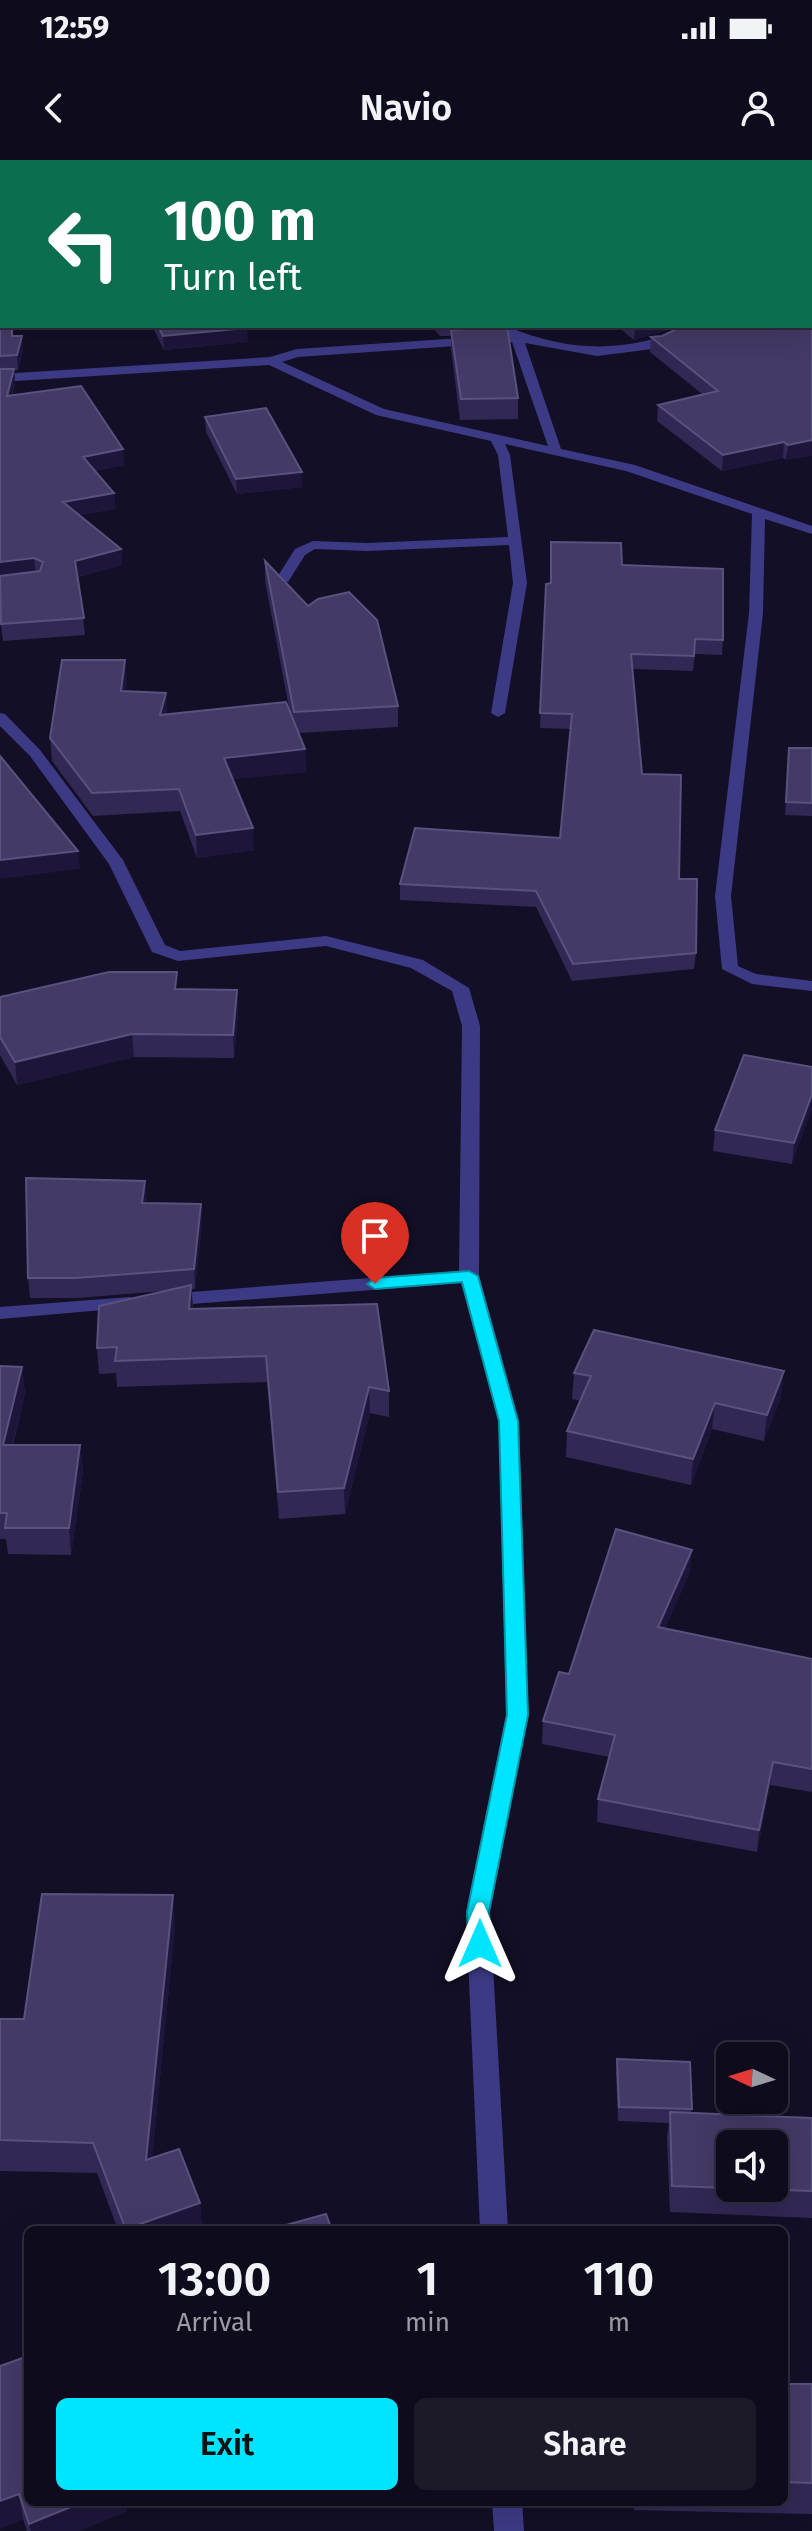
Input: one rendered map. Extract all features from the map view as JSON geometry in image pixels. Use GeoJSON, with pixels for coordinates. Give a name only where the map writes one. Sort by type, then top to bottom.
{"type":"FeatureCollection","features":[{"type":"Feature","properties":{"kind":"street"},"geometry":{"type":"LineString","coordinates":[[504,328],[517,338],[555,449]]}},
{"type":"Feature","properties":{"kind":"street"},"geometry":{"type":"LineString","coordinates":[[0,378],[271,361],[297,353],[517,338],[597,352],[656,345],[697,328]]}},
{"type":"Feature","properties":{"kind":"street"},"geometry":{"type":"LineString","coordinates":[[271,361],[380,412],[630,468],[812,530]]}},
{"type":"Feature","properties":{"kind":"street"},"geometry":{"type":"LineString","coordinates":[[496,437],[504,455],[520,583],[498,713]]}},
{"type":"Feature","properties":{"kind":"street"},"geometry":{"type":"LineString","coordinates":[[759,513],[756,613],[723,896],[730,969],[752,979],[812,986]]}},
{"type":"Feature","properties":{"kind":"street"},"geometry":{"type":"LineString","coordinates":[[796,526],[812,523]]}},
{"type":"Feature","properties":{"kind":"street"},"geometry":{"type":"LineString","coordinates":[[283,579],[300,552],[313,545],[367,547],[515,541]]}},
{"type":"Feature","properties":{"kind":"street"},"geometry":{"type":"LineString","coordinates":[[0,717],[35,753],[117,863],[158,948],[178,956],[326,941],[417,964],[460,988],[471,1026],[469,1276],[509,1421],[517,1700],[517,1715],[478,1912],[494,2226]]}},
{"type":"Feature","properties":{"kind":"street"},"geometry":{"type":"LineString","coordinates":[[0,1313],[469,1276]]}},
{"type":"Feature","properties":{"kind":"street"},"geometry":{"type":"LineString","coordinates":[[507,2506],[509,2531]]}},
{"type":"Feature","properties":{"kind":"building"},"geometry":{"type":"Polygon","coordinates":[[[0,328],[12,328],[12,336],[22,336],[17,355],[0,356],[0,328]]]}},
{"type":"Feature","properties":{"kind":"building"},"geometry":{"type":"Polygon","coordinates":[[[159,328],[247,328],[163,336],[159,328]]]}},
{"type":"Feature","properties":{"kind":"building"},"geometry":{"type":"Polygon","coordinates":[[[507,328],[518,398],[461,399],[451,330],[507,328]]]}},
{"type":"Feature","properties":{"kind":"building"},"geometry":{"type":"Polygon","coordinates":[[[679,328],[812,328],[812,440],[788,445],[784,442],[723,455],[658,405],[718,391],[651,337],[662,336],[679,328]]]}},
{"type":"Feature","properties":{"kind":"building"},"geometry":{"type":"Polygon","coordinates":[[[0,369],[14,369],[7,396],[81,386],[123,449],[83,457],[114,493],[63,502],[121,549],[75,561],[84,618],[1,624],[0,576],[40,571],[43,562],[34,558],[0,562],[0,369]]]}},
{"type":"Feature","properties":{"kind":"building"},"geometry":{"type":"Polygon","coordinates":[[[266,408],[302,472],[236,479],[205,417],[266,408]]]}},
{"type":"Feature","properties":{"kind":"building"},"geometry":{"type":"Polygon","coordinates":[[[551,542],[621,543],[622,565],[723,569],[723,640],[695,639],[694,656],[631,654],[642,774],[681,775],[679,879],[697,879],[696,953],[573,964],[536,891],[400,884],[415,828],[560,838],[572,714],[540,713],[546,584],[551,583],[551,542]]]}},
{"type":"Feature","properties":{"kind":"building"},"geometry":{"type":"Polygon","coordinates":[[[265,561],[308,606],[318,599],[349,592],[377,620],[398,706],[294,712],[265,561]]]}},
{"type":"Feature","properties":{"kind":"building"},"geometry":{"type":"Polygon","coordinates":[[[62,660],[125,660],[121,691],[166,693],[160,715],[286,702],[305,749],[224,758],[253,828],[196,835],[179,789],[92,793],[50,738],[62,660]]]}},
{"type":"Feature","properties":{"kind":"building"},"geometry":{"type":"Polygon","coordinates":[[[789,748],[812,748],[812,803],[786,802],[789,748]]]}},
{"type":"Feature","properties":{"kind":"building"},"geometry":{"type":"Polygon","coordinates":[[[0,756],[78,851],[0,860],[0,756]]]}},
{"type":"Feature","properties":{"kind":"building"},"geometry":{"type":"Polygon","coordinates":[[[109,972],[177,972],[175,989],[237,990],[233,1035],[132,1034],[15,1062],[0,1037],[0,997],[109,972]]]}},
{"type":"Feature","properties":{"kind":"building"},"geometry":{"type":"Polygon","coordinates":[[[744,1055],[812,1067],[812,1094],[794,1143],[715,1130],[744,1055]]]}},
{"type":"Feature","properties":{"kind":"building"},"geometry":{"type":"Polygon","coordinates":[[[26,1178],[145,1181],[142,1203],[201,1204],[194,1269],[76,1278],[28,1278],[26,1178]]]}},
{"type":"Feature","properties":{"kind":"building"},"geometry":{"type":"Polygon","coordinates":[[[191,1285],[189,1309],[377,1304],[389,1391],[369,1387],[344,1488],[278,1492],[266,1356],[115,1361],[117,1347],[97,1348],[99,1306],[191,1285]]]}},
{"type":"Feature","properties":{"kind":"building"},"geometry":{"type":"Polygon","coordinates":[[[594,1330],[784,1371],[767,1415],[715,1403],[693,1459],[567,1431],[591,1376],[574,1373],[594,1330]]]}},
{"type":"Feature","properties":{"kind":"building"},"geometry":{"type":"Polygon","coordinates":[[[0,1366],[22,1367],[3,1445],[80,1445],[69,1528],[5,1528],[7,1513],[0,1513],[0,1366]]]}},
{"type":"Feature","properties":{"kind":"building"},"geometry":{"type":"Polygon","coordinates":[[[616,1529],[692,1550],[658,1627],[812,1659],[812,1769],[773,1762],[759,1830],[598,1799],[615,1735],[543,1721],[559,1672],[569,1674],[616,1529]]]}},
{"type":"Feature","properties":{"kind":"building"},"geometry":{"type":"Polygon","coordinates":[[[42,1894],[173,1895],[146,2160],[179,2149],[200,2203],[140,2226],[124,2226],[93,2143],[0,2140],[0,2019],[24,2019],[42,1894]]]}},
{"type":"Feature","properties":{"kind":"building"},"geometry":{"type":"Polygon","coordinates":[[[617,2059],[690,2062],[692,2109],[619,2107],[617,2059]]]}},
{"type":"Feature","properties":{"kind":"building"},"geometry":{"type":"Polygon","coordinates":[[[670,2112],[812,2118],[812,2191],[788,2190],[788,2130],[716,2130],[716,2188],[672,2186],[670,2112]]]}},
{"type":"Feature","properties":{"kind":"building"},"geometry":{"type":"Polygon","coordinates":[[[326,2214],[330,2226],[282,2226],[326,2214]]]}},
{"type":"Feature","properties":{"kind":"building"},"geometry":{"type":"Polygon","coordinates":[[[24,2357],[24,2506],[73,2506],[29,2524],[19,2494],[0,2501],[0,2366],[24,2357]]]}},
{"type":"Feature","properties":{"kind":"building"},"geometry":{"type":"Polygon","coordinates":[[[788,2384],[812,2384],[812,2483],[788,2482],[788,2384]]]}},
{"type":"Feature","properties":{"kind":"route"},"geometry":{"type":"LineString","coordinates":[[375,1284],[469,1276],[509,1421],[517,1715],[478,1912],[480,1944]]}}]}
